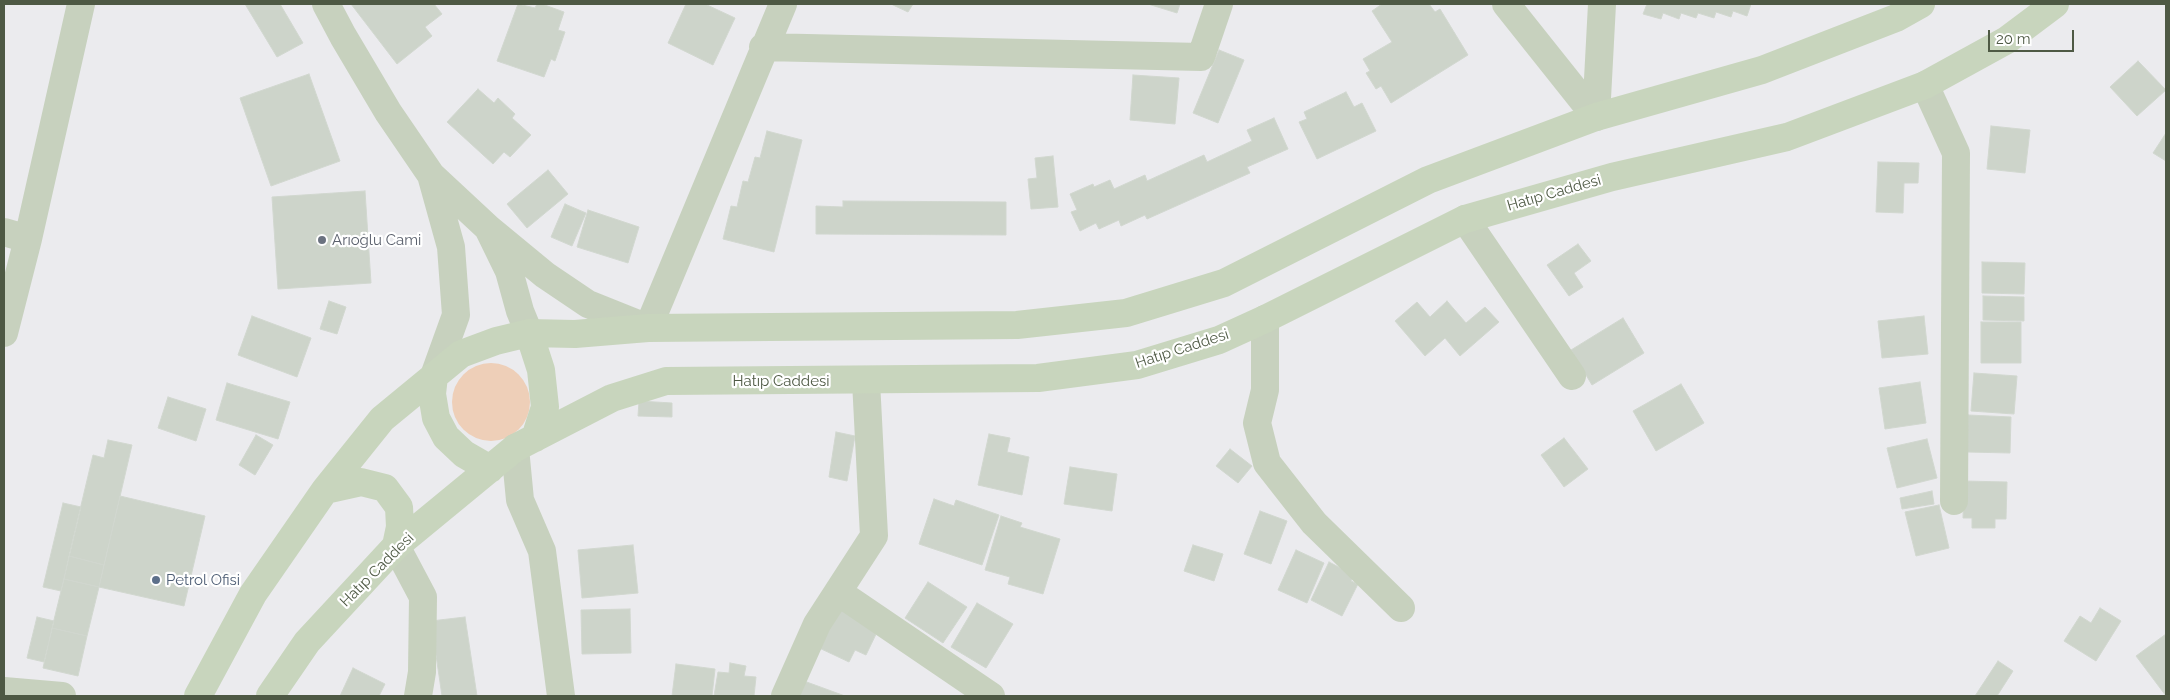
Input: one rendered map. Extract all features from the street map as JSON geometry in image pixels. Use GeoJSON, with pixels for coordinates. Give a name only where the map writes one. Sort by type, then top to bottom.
{"type":"FeatureCollection","features":[{"type":"Feature","properties":{"kind":"main road"},"geometry":{"type":"LineString","coordinates":[[198,696],[253,594],[325,490],[382,419],[461,354],[496,341],[529,333],[575,334],[648,328],[1017,326],[1126,313],[1224,283],[1428,180],[1596,117],[1762,70],[1896,18],[1921,4]]}},
{"type":"Feature","properties":{"kind":"main road","name":"Hatıp Caddesi"},"geometry":{"type":"LineString","coordinates":[[270,696],[308,642],[396,546],[490,469],[525,443],[612,398],[666,381],[866,381],[1038,378],[1137,366],[1219,340],[1465,219],[1612,177],[1787,137],[1926,85],[2007,40],[2055,4]]}},
{"type":"Feature","properties":{"kind":"main road"},"geometry":{"type":"LineString","coordinates":[[525,443],[545,407],[541,370],[529,333]]}},
{"type":"Feature","properties":{"kind":"main road"},"geometry":{"type":"LineString","coordinates":[[434,376],[432,394],[436,418],[446,437],[464,454],[490,469]]}},
{"type":"Feature","properties":{"kind":"main road"},"geometry":{"type":"LineString","coordinates":[[325,490],[361,482],[385,488],[399,506],[400,527],[396,546]]}},
{"type":"Feature","properties":{"kind":"street"},"geometry":{"type":"LineString","coordinates":[[4,334],[16,236],[81,4]]}},
{"type":"Feature","properties":{"kind":"street"},"geometry":{"type":"LineString","coordinates":[[326,4],[342,36],[388,112],[431,175],[488,228],[545,276],[588,304],[648,328],[763,47],[783,4]]}},
{"type":"Feature","properties":{"kind":"street"},"geometry":{"type":"LineString","coordinates":[[763,47],[1201,57],[1219,4]]}},
{"type":"Feature","properties":{"kind":"street"},"geometry":{"type":"LineString","coordinates":[[1506,4],[1596,117]]}},
{"type":"Feature","properties":{"kind":"street"},"geometry":{"type":"LineString","coordinates":[[1596,117],[1602,4]]}},
{"type":"Feature","properties":{"kind":"street"},"geometry":{"type":"LineString","coordinates":[[1926,85],[1956,153],[1954,501]]}},
{"type":"Feature","properties":{"kind":"street"},"geometry":{"type":"LineString","coordinates":[[431,175],[451,247],[456,315],[434,376]]}},
{"type":"Feature","properties":{"kind":"street"},"geometry":{"type":"LineString","coordinates":[[1465,219],[1572,376]]}},
{"type":"Feature","properties":{"kind":"street"},"geometry":{"type":"LineString","coordinates":[[488,228],[509,271],[520,311],[529,333]]}},
{"type":"Feature","properties":{"kind":"street"},"geometry":{"type":"LineString","coordinates":[[1265,319],[1265,390],[1257,423],[1267,463],[1314,523],[1402,608]]}},
{"type":"Feature","properties":{"kind":"street"},"geometry":{"type":"LineString","coordinates":[[785,696],[817,624],[874,536],[866,381]]}},
{"type":"Feature","properties":{"kind":"street"},"geometry":{"type":"LineString","coordinates":[[525,443],[520,500],[542,551],[561,696]]}},
{"type":"Feature","properties":{"kind":"street"},"geometry":{"type":"LineString","coordinates":[[396,546],[423,597],[422,672],[418,696]]}},
{"type":"Feature","properties":{"kind":"street"},"geometry":{"type":"LineString","coordinates":[[838,592],[991,696]]}},
{"type":"Feature","properties":{"kind":"street"},"geometry":{"type":"LineString","coordinates":[[4,691],[62,696]]}},
{"type":"Feature","properties":{"kind":"shaded area"},"geometry":{"type":"Polygon","coordinates":[[[491,363],[506,366],[518,375],[527,387],[530,402],[527,417],[518,429],[506,438],[491,441],[476,438],[464,429],[455,417],[452,402],[455,387],[464,375],[476,366],[491,363]]]}},
{"type":"Feature","properties":{"kind":"building"},"geometry":{"type":"Polygon","coordinates":[[[245,4],[280,4],[303,43],[277,57],[245,4]]]}},
{"type":"Feature","properties":{"kind":"building"},"geometry":{"type":"Polygon","coordinates":[[[351,4],[434,4],[442,14],[425,27],[432,36],[397,64],[351,4]]]}},
{"type":"Feature","properties":{"kind":"building"},"geometry":{"type":"Polygon","coordinates":[[[518,4],[535,8],[537,4],[542,4],[564,12],[558,30],[565,32],[555,61],[551,59],[544,77],[497,61],[518,4]]]}},
{"type":"Feature","properties":{"kind":"building"},"geometry":{"type":"Polygon","coordinates":[[[686,4],[705,4],[735,18],[713,65],[668,43],[686,4]]]}},
{"type":"Feature","properties":{"kind":"building"},"geometry":{"type":"Polygon","coordinates":[[[891,4],[913,4],[908,12],[891,4]]]}},
{"type":"Feature","properties":{"kind":"building"},"geometry":{"type":"Polygon","coordinates":[[[1148,4],[1180,4],[1177,13],[1148,4]]]}},
{"type":"Feature","properties":{"kind":"building"},"geometry":{"type":"Polygon","coordinates":[[[1382,4],[1429,4],[1435,12],[1440,9],[1468,55],[1391,103],[1381,86],[1376,89],[1366,73],[1370,71],[1363,59],[1392,42],[1372,11],[1382,4]]]}},
{"type":"Feature","properties":{"kind":"building"},"geometry":{"type":"Polygon","coordinates":[[[1647,4],[1751,4],[1747,16],[1733,11],[1731,17],[1716,12],[1714,18],[1698,13],[1696,18],[1681,13],[1679,19],[1663,13],[1661,19],[1643,14],[1647,4]]]}},
{"type":"Feature","properties":{"kind":"building"},"geometry":{"type":"Polygon","coordinates":[[[1219,50],[1244,60],[1218,123],[1193,113],[1219,50]]]}},
{"type":"Feature","properties":{"kind":"building"},"geometry":{"type":"Polygon","coordinates":[[[2138,61],[2166,90],[2137,116],[2110,87],[2138,61]]]}},
{"type":"Feature","properties":{"kind":"building"},"geometry":{"type":"Polygon","coordinates":[[[309,74],[340,161],[271,186],[240,98],[309,74]]]}},
{"type":"Feature","properties":{"kind":"building"},"geometry":{"type":"Polygon","coordinates":[[[1133,75],[1179,78],[1175,124],[1130,120],[1133,75]]]}},
{"type":"Feature","properties":{"kind":"building"},"geometry":{"type":"Polygon","coordinates":[[[478,89],[494,103],[498,98],[515,114],[512,118],[531,135],[510,157],[504,152],[493,164],[447,122],[478,89]]]}},
{"type":"Feature","properties":{"kind":"building"},"geometry":{"type":"Polygon","coordinates":[[[1346,92],[1354,107],[1362,103],[1376,131],[1317,159],[1299,122],[1307,119],[1304,112],[1346,92]]]}},
{"type":"Feature","properties":{"kind":"building"},"geometry":{"type":"Polygon","coordinates":[[[1274,118],[1288,149],[1247,167],[1250,173],[1147,219],[1145,215],[1121,226],[1119,220],[1099,229],[1096,223],[1080,231],[1071,212],[1077,210],[1070,194],[1093,184],[1094,187],[1110,180],[1114,189],[1145,175],[1147,181],[1204,155],[1207,162],[1252,141],[1247,130],[1274,118]]]}},
{"type":"Feature","properties":{"kind":"building"},"geometry":{"type":"Polygon","coordinates":[[[1991,126],[2030,130],[2025,173],[1987,169],[1991,126]]]}},
{"type":"Feature","properties":{"kind":"building"},"geometry":{"type":"Polygon","coordinates":[[[767,131],[802,140],[774,252],[723,239],[731,206],[737,207],[743,181],[748,182],[755,157],[760,158],[767,131]]]}},
{"type":"Feature","properties":{"kind":"building"},"geometry":{"type":"Polygon","coordinates":[[[2166,133],[2166,161],[2153,153],[2166,133]]]}},
{"type":"Feature","properties":{"kind":"building"},"geometry":{"type":"Polygon","coordinates":[[[1053,156],[1058,207],[1031,209],[1028,179],[1037,178],[1035,158],[1053,156]]]}},
{"type":"Feature","properties":{"kind":"building"},"geometry":{"type":"Polygon","coordinates":[[[1878,162],[1919,163],[1918,183],[1904,183],[1903,213],[1876,212],[1878,162]]]}},
{"type":"Feature","properties":{"kind":"building"},"geometry":{"type":"Polygon","coordinates":[[[548,170],[568,194],[527,228],[507,204],[548,170]]]}},
{"type":"Feature","properties":{"kind":"building","name":"Arıoğlu Cami"},"geometry":{"type":"Polygon","coordinates":[[[365,191],[371,283],[278,289],[272,197],[365,191]]]}},
{"type":"Feature","properties":{"kind":"building"},"geometry":{"type":"Polygon","coordinates":[[[843,201],[1006,202],[1006,235],[816,234],[816,206],[843,207],[843,201]]]}},
{"type":"Feature","properties":{"kind":"building"},"geometry":{"type":"Polygon","coordinates":[[[565,204],[586,213],[572,246],[551,237],[565,204]]]}},
{"type":"Feature","properties":{"kind":"building"},"geometry":{"type":"Polygon","coordinates":[[[588,210],[639,227],[628,263],[577,247],[588,210]]]}},
{"type":"Feature","properties":{"kind":"building"},"geometry":{"type":"Polygon","coordinates":[[[1578,244],[1591,261],[1574,273],[1583,287],[1569,296],[1547,265],[1578,244]]]}},
{"type":"Feature","properties":{"kind":"building"},"geometry":{"type":"Polygon","coordinates":[[[1982,262],[2025,263],[2024,294],[1982,293],[1982,262]]]}},
{"type":"Feature","properties":{"kind":"building"},"geometry":{"type":"Polygon","coordinates":[[[1983,296],[2024,297],[2024,321],[1983,320],[1983,296]]]}},
{"type":"Feature","properties":{"kind":"building"},"geometry":{"type":"Polygon","coordinates":[[[329,301],[346,307],[337,334],[320,329],[329,301]]]}},
{"type":"Feature","properties":{"kind":"building"},"geometry":{"type":"Polygon","coordinates":[[[1447,301],[1466,323],[1485,307],[1499,322],[1460,356],[1445,338],[1425,356],[1395,321],[1417,302],[1430,317],[1447,301]]]}},
{"type":"Feature","properties":{"kind":"building"},"geometry":{"type":"Polygon","coordinates":[[[252,316],[311,338],[297,377],[238,355],[252,316]]]}},
{"type":"Feature","properties":{"kind":"building"},"geometry":{"type":"Polygon","coordinates":[[[1924,316],[1928,354],[1882,358],[1878,321],[1924,316]]]}},
{"type":"Feature","properties":{"kind":"building"},"geometry":{"type":"Polygon","coordinates":[[[1623,318],[1644,353],[1592,385],[1571,350],[1623,318]]]}},
{"type":"Feature","properties":{"kind":"building"},"geometry":{"type":"Polygon","coordinates":[[[1981,322],[2021,322],[2021,363],[1981,363],[1981,322]]]}},
{"type":"Feature","properties":{"kind":"building"},"geometry":{"type":"Polygon","coordinates":[[[1974,373],[2017,376],[2014,414],[1971,411],[1974,373]]]}},
{"type":"Feature","properties":{"kind":"building"},"geometry":{"type":"Polygon","coordinates":[[[1920,382],[1926,423],[1885,429],[1879,388],[1920,382]]]}},
{"type":"Feature","properties":{"kind":"building"},"geometry":{"type":"Polygon","coordinates":[[[227,383],[290,402],[278,439],[216,420],[227,383]]]}},
{"type":"Feature","properties":{"kind":"building"},"geometry":{"type":"Polygon","coordinates":[[[1681,384],[1704,423],[1656,451],[1633,411],[1681,384]]]}},
{"type":"Feature","properties":{"kind":"building"},"geometry":{"type":"Polygon","coordinates":[[[168,397],[206,409],[196,441],[158,428],[168,397]]]}},
{"type":"Feature","properties":{"kind":"building"},"geometry":{"type":"Polygon","coordinates":[[[639,401],[672,403],[672,417],[638,416],[639,401]]]}},
{"type":"Feature","properties":{"kind":"building"},"geometry":{"type":"Polygon","coordinates":[[[1968,415],[2011,417],[2010,453],[1967,452],[1968,415]]]}},
{"type":"Feature","properties":{"kind":"building"},"geometry":{"type":"Polygon","coordinates":[[[836,432],[855,436],[847,481],[829,477],[836,432]]]}},
{"type":"Feature","properties":{"kind":"building"},"geometry":{"type":"Polygon","coordinates":[[[989,434],[1010,438],[1007,452],[1029,457],[1022,495],[978,485],[989,434]]]}},
{"type":"Feature","properties":{"kind":"building"},"geometry":{"type":"Polygon","coordinates":[[[256,435],[273,445],[255,475],[239,465],[256,435]]]}},
{"type":"Feature","properties":{"kind":"building"},"geometry":{"type":"Polygon","coordinates":[[[1564,438],[1588,469],[1564,487],[1541,455],[1564,438]]]}},
{"type":"Feature","properties":{"kind":"building"},"geometry":{"type":"Polygon","coordinates":[[[1927,439],[1937,478],[1897,488],[1887,448],[1927,439]]]}},
{"type":"Feature","properties":{"kind":"building"},"geometry":{"type":"Polygon","coordinates":[[[108,440],[132,445],[104,565],[69,556],[93,455],[104,458],[108,440]]]}},
{"type":"Feature","properties":{"kind":"building"},"geometry":{"type":"Polygon","coordinates":[[[1230,449],[1252,466],[1238,483],[1216,466],[1230,449]]]}},
{"type":"Feature","properties":{"kind":"building"},"geometry":{"type":"Polygon","coordinates":[[[1070,467],[1117,474],[1112,511],[1064,504],[1070,467]]]}},
{"type":"Feature","properties":{"kind":"building"},"geometry":{"type":"Polygon","coordinates":[[[1964,481],[2007,482],[2006,519],[1995,519],[1995,528],[1972,528],[1972,518],[1963,518],[1964,481]]]}},
{"type":"Feature","properties":{"kind":"building"},"geometry":{"type":"Polygon","coordinates":[[[1932,491],[1934,504],[1902,509],[1900,498],[1932,491]]]}},
{"type":"Feature","properties":{"kind":"building"},"geometry":{"type":"Polygon","coordinates":[[[120,496],[205,516],[184,606],[99,587],[120,496]]]}},
{"type":"Feature","properties":{"kind":"building"},"geometry":{"type":"Polygon","coordinates":[[[934,499],[954,506],[956,500],[999,515],[982,565],[919,544],[934,499]]]}},
{"type":"Feature","properties":{"kind":"building"},"geometry":{"type":"Polygon","coordinates":[[[63,503],[81,507],[61,591],[43,587],[63,503]]]}},
{"type":"Feature","properties":{"kind":"building"},"geometry":{"type":"Polygon","coordinates":[[[1939,505],[1949,548],[1916,556],[1905,512],[1939,505]]]}},
{"type":"Feature","properties":{"kind":"building"},"geometry":{"type":"Polygon","coordinates":[[[1260,511],[1287,521],[1271,564],[1244,554],[1260,511]]]}},
{"type":"Feature","properties":{"kind":"building"},"geometry":{"type":"Polygon","coordinates":[[[1001,516],[1022,523],[1020,527],[1060,539],[1043,594],[1008,584],[1010,577],[985,570],[1001,516]]]}},
{"type":"Feature","properties":{"kind":"building"},"geometry":{"type":"Polygon","coordinates":[[[633,545],[638,593],[582,598],[578,550],[633,545]]]}},
{"type":"Feature","properties":{"kind":"building"},"geometry":{"type":"Polygon","coordinates":[[[1193,545],[1223,554],[1214,581],[1184,571],[1193,545]]]}},
{"type":"Feature","properties":{"kind":"building"},"geometry":{"type":"Polygon","coordinates":[[[1296,550],[1324,563],[1307,603],[1278,590],[1296,550]]]}},
{"type":"Feature","properties":{"kind":"building"},"geometry":{"type":"Polygon","coordinates":[[[69,556],[104,565],[99,587],[64,579],[69,556]]]}},
{"type":"Feature","properties":{"kind":"building"},"geometry":{"type":"Polygon","coordinates":[[[1329,562],[1354,575],[1351,581],[1358,584],[1342,616],[1311,600],[1329,562]]]}},
{"type":"Feature","properties":{"kind":"building"},"geometry":{"type":"Polygon","coordinates":[[[64,579],[99,587],[87,636],[52,628],[64,579]]]}},
{"type":"Feature","properties":{"kind":"building"},"geometry":{"type":"Polygon","coordinates":[[[928,582],[967,607],[943,643],[905,618],[928,582]]]}},
{"type":"Feature","properties":{"kind":"building"},"geometry":{"type":"Polygon","coordinates":[[[977,603],[1013,624],[986,668],[951,647],[977,603]]]}},
{"type":"Feature","properties":{"kind":"building"},"geometry":{"type":"Polygon","coordinates":[[[834,607],[879,628],[866,655],[855,650],[849,662],[815,646],[834,607]]]}},
{"type":"Feature","properties":{"kind":"building"},"geometry":{"type":"Polygon","coordinates":[[[2100,608],[2121,621],[2096,661],[2064,641],[2080,616],[2091,623],[2100,608]]]}},
{"type":"Feature","properties":{"kind":"building"},"geometry":{"type":"Polygon","coordinates":[[[630,609],[631,653],[582,654],[581,610],[630,609]]]}},
{"type":"Feature","properties":{"kind":"building"},"geometry":{"type":"Polygon","coordinates":[[[37,617],[54,621],[44,662],[27,658],[37,617]]]}},
{"type":"Feature","properties":{"kind":"building"},"geometry":{"type":"Polygon","coordinates":[[[465,617],[477,696],[442,696],[431,621],[465,617]]]}},
{"type":"Feature","properties":{"kind":"building"},"geometry":{"type":"Polygon","coordinates":[[[52,628],[87,636],[78,676],[43,668],[52,628]]]}},
{"type":"Feature","properties":{"kind":"building"},"geometry":{"type":"Polygon","coordinates":[[[2166,634],[2166,696],[2136,656],[2166,634]]]}},
{"type":"Feature","properties":{"kind":"building"},"geometry":{"type":"Polygon","coordinates":[[[1998,661],[2013,671],[1997,696],[1975,696],[1998,661]]]}},
{"type":"Feature","properties":{"kind":"building"},"geometry":{"type":"Polygon","coordinates":[[[730,663],[746,666],[744,676],[756,677],[754,696],[714,696],[718,672],[729,673],[730,663]]]}},
{"type":"Feature","properties":{"kind":"building"},"geometry":{"type":"Polygon","coordinates":[[[676,664],[715,669],[712,696],[672,696],[676,664]]]}},
{"type":"Feature","properties":{"kind":"building"},"geometry":{"type":"Polygon","coordinates":[[[353,668],[385,684],[379,696],[340,696],[353,668]]]}},
{"type":"Feature","properties":{"kind":"building"},"geometry":{"type":"Polygon","coordinates":[[[804,681],[845,696],[798,696],[804,681]]]}},
{"type":"Feature","properties":{"kind":"place","name":"Arıoğlu Cami"},"geometry":{"type":"Point","coordinates":[322,240]}},
{"type":"Feature","properties":{"kind":"place","name":"Petrol Ofisi"},"geometry":{"type":"Point","coordinates":[156,580]}}]}
